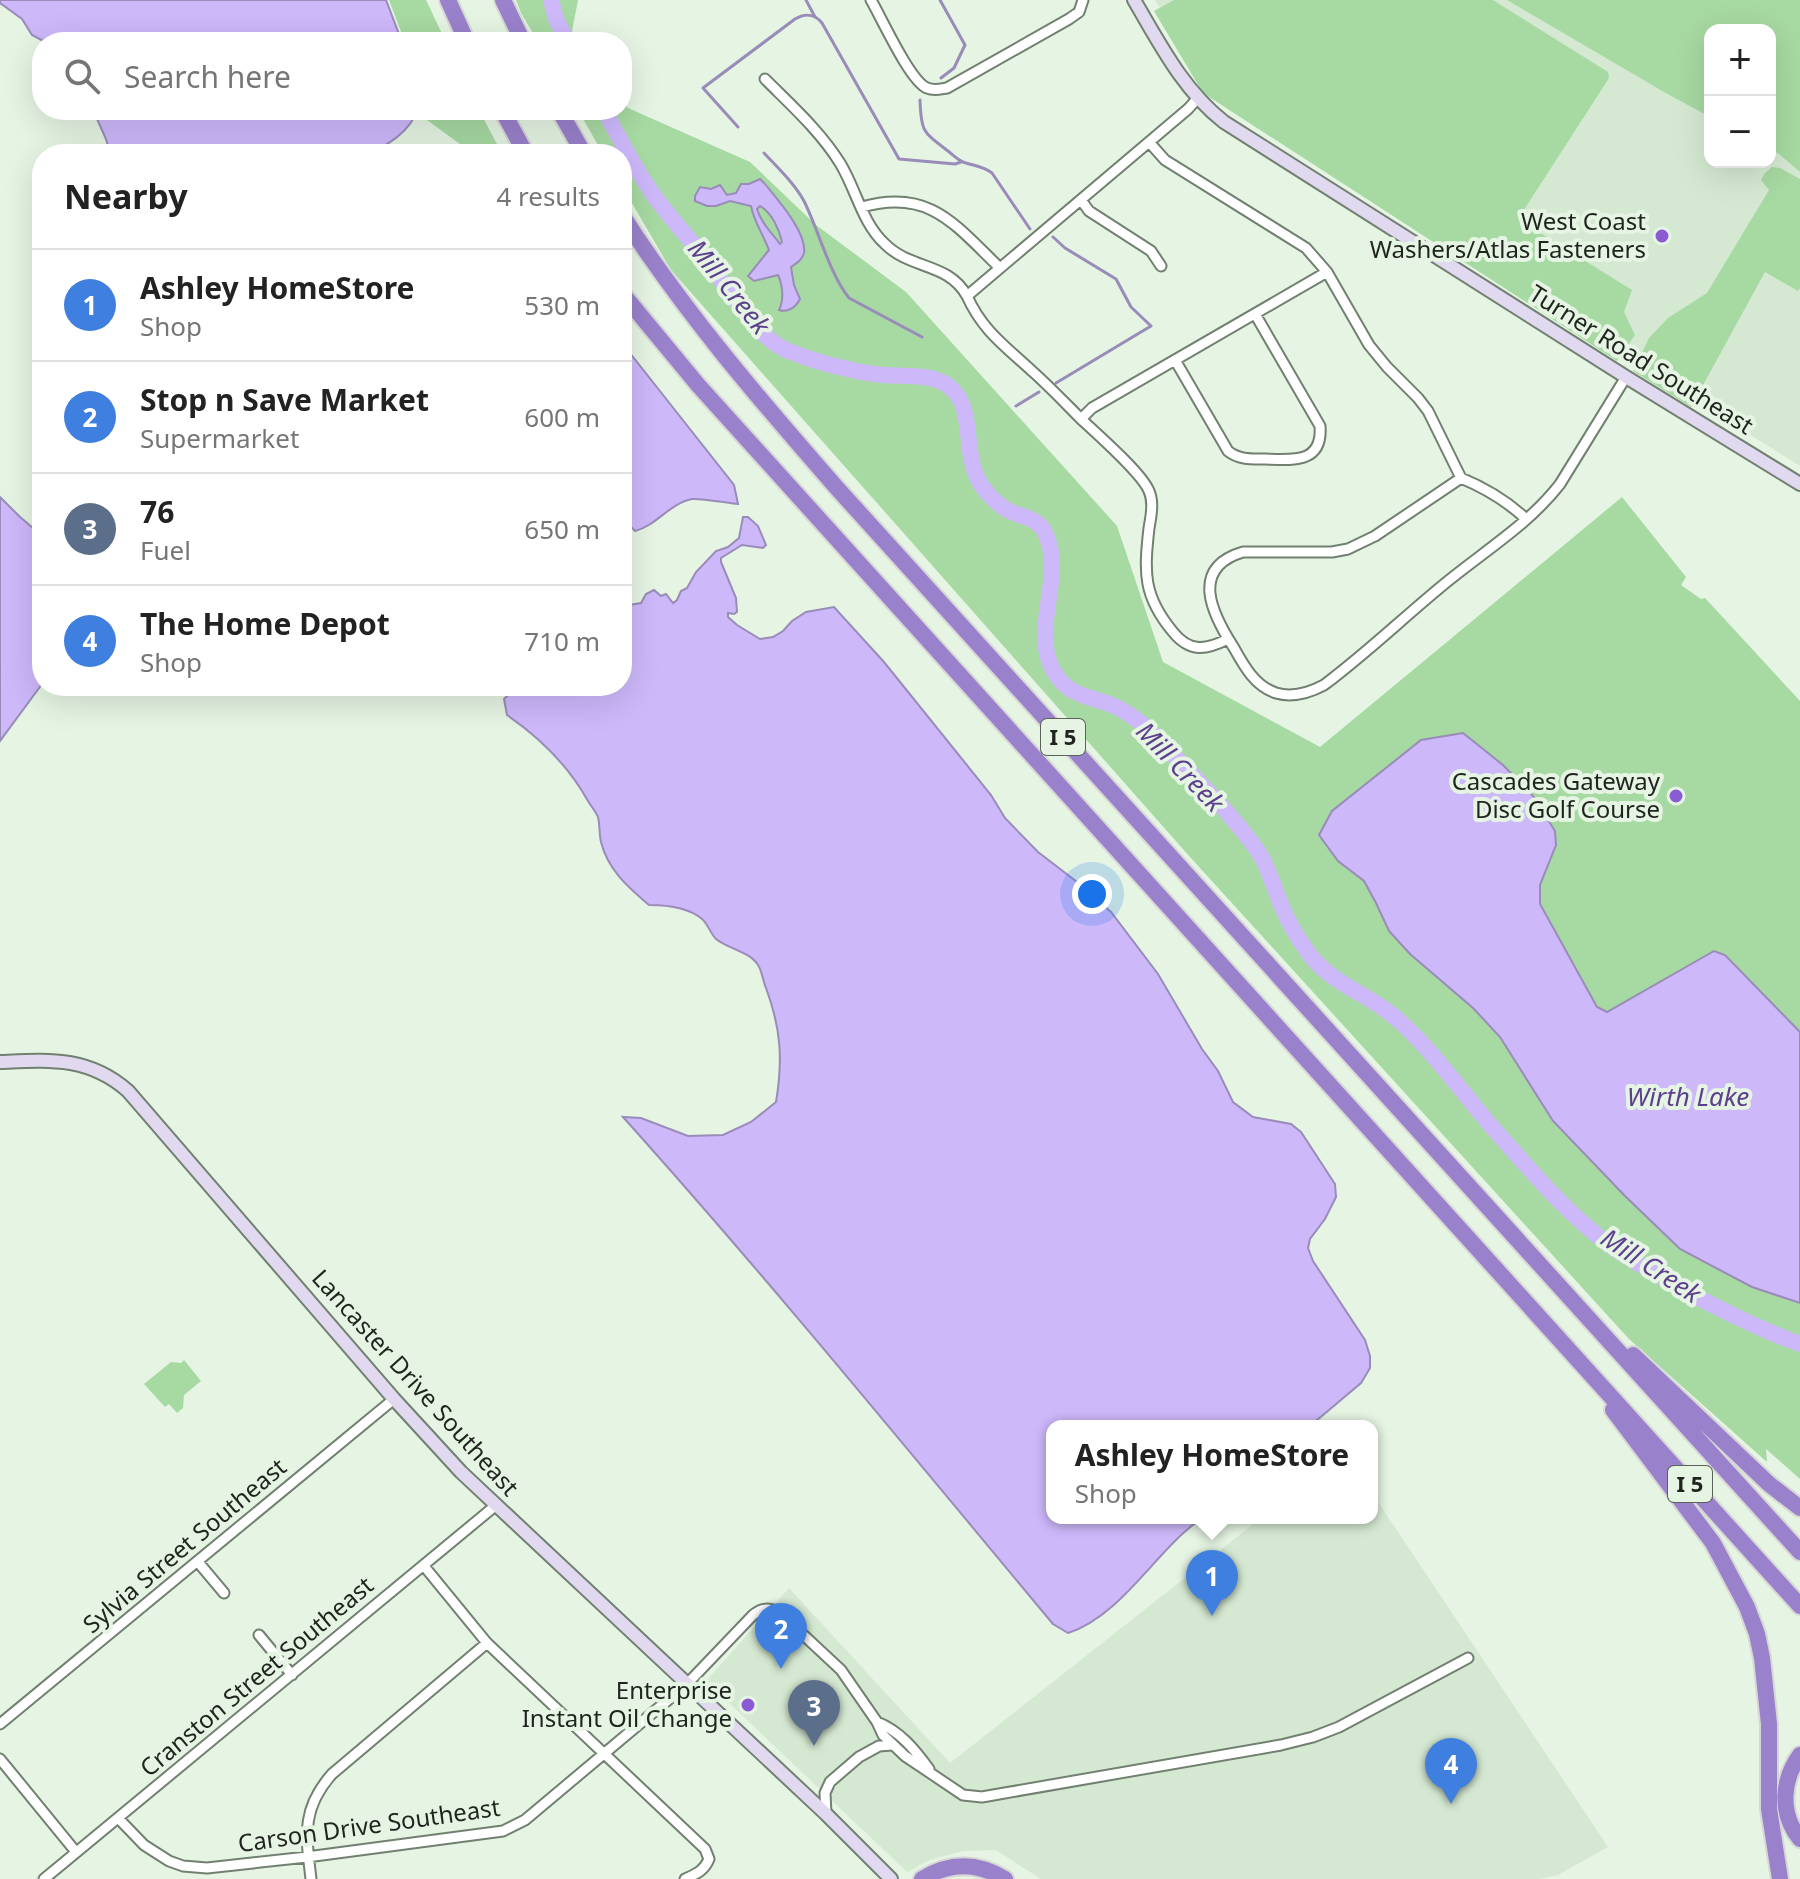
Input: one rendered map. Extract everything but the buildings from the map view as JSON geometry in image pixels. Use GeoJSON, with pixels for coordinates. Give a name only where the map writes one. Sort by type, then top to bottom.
{"type":"FeatureCollection","features":[{"type":"Feature","properties":{"kind":"highway"},"geometry":{"type":"LineString","coordinates":[[448,0],[462,32]]}},
{"type":"Feature","properties":{"kind":"highway"},"geometry":{"type":"LineString","coordinates":[[503,0],[518,32]]}},
{"type":"Feature","properties":{"kind":"highway"},"geometry":{"type":"LineString","coordinates":[[507,120],[521,144]]}},
{"type":"Feature","properties":{"kind":"highway"},"geometry":{"type":"LineString","coordinates":[[565,120],[578,144]]}},
{"type":"Feature","properties":{"kind":"highway","name":"I 5"},"geometry":{"type":"LineString","coordinates":[[632,229],[688,309],[758,398],[836,487],[1800,1552]]}},
{"type":"Feature","properties":{"kind":"highway","name":"I 5"},"geometry":{"type":"LineString","coordinates":[[632,305],[698,385],[1800,1606]]}},
{"type":"Feature","properties":{"kind":"highway","name":"I 5"},"geometry":{"type":"LineString","coordinates":[[1600,1331],[1639,1359],[1759,1476],[1800,1508]]}},
{"type":"Feature","properties":{"kind":"highway"},"geometry":{"type":"LineString","coordinates":[[1581,1363],[1625,1428],[1713,1543],[1747,1607],[1757,1634],[1766,1692],[1769,1809],[1780,1879]]}},
{"type":"Feature","properties":{"kind":"highway"},"geometry":{"type":"LineString","coordinates":[[1800,1755],[1789,1774],[1785,1798],[1790,1822],[1800,1839]]}},
{"type":"Feature","properties":{"kind":"highway"},"geometry":{"type":"LineString","coordinates":[[922,1879],[942,1868],[957,1865],[975,1866],[1005,1879]]}},
{"type":"Feature","properties":{"kind":"main road","name":"Turner Road Southeast"},"geometry":{"type":"LineString","coordinates":[[1134,0],[1197,99],[1248,139],[1800,484]]}},
{"type":"Feature","properties":{"kind":"main road","name":"Lancaster Drive Southeast"},"geometry":{"type":"LineString","coordinates":[[0,1062],[73,1063],[96,1070],[121,1085],[461,1472],[862,1848],[891,1879]]}},
{"type":"Feature","properties":{"kind":"street"},"geometry":{"type":"LineString","coordinates":[[871,0],[915,79],[929,89],[937,90],[947,88],[1069,19],[1079,12],[1083,0]]}},
{"type":"Feature","properties":{"kind":"street"},"geometry":{"type":"LineString","coordinates":[[765,79],[829,147],[849,178],[871,226],[886,245],[910,261],[955,279],[981,322],[997,340],[1140,477],[1149,490],[1151,516],[1145,572],[1154,603],[1167,625],[1187,645],[1198,648],[1228,639]]}},
{"type":"Feature","properties":{"kind":"street"},"geometry":{"type":"LineString","coordinates":[[967,296],[1197,99]]}},
{"type":"Feature","properties":{"kind":"street"},"geometry":{"type":"LineString","coordinates":[[1149,142],[1165,160],[1306,248],[1327,272],[1369,345],[1428,411],[1461,478],[1492,493],[1526,519]]}},
{"type":"Feature","properties":{"kind":"street"},"geometry":{"type":"LineString","coordinates":[[862,207],[895,200],[921,205],[950,221],[1000,268]]}},
{"type":"Feature","properties":{"kind":"street"},"geometry":{"type":"LineString","coordinates":[[1081,200],[1089,211],[1151,251],[1161,266]]}},
{"type":"Feature","properties":{"kind":"street"},"geometry":{"type":"LineString","coordinates":[[1081,419],[1092,408],[1327,272]]}},
{"type":"Feature","properties":{"kind":"street"},"geometry":{"type":"LineString","coordinates":[[1175,360],[1228,451],[1234,456],[1297,460],[1306,457],[1316,449],[1320,426],[1255,314]]}},
{"type":"Feature","properties":{"kind":"street"},"geometry":{"type":"LineString","coordinates":[[1461,478],[1375,536],[1348,549],[1332,552],[1243,552],[1222,562],[1210,581],[1212,608],[1251,675],[1266,688],[1290,695],[1311,692],[1334,678],[1549,498],[1626,377]]}},
{"type":"Feature","properties":{"kind":"street","name":"Sylvia Street Southeast"},"geometry":{"type":"LineString","coordinates":[[0,1724],[394,1399]]}},
{"type":"Feature","properties":{"kind":"street","name":"Cranston Street Southeast"},"geometry":{"type":"LineString","coordinates":[[44,1879],[495,1506]]}},
{"type":"Feature","properties":{"kind":"street"},"geometry":{"type":"LineString","coordinates":[[198,1562],[224,1593]]}},
{"type":"Feature","properties":{"kind":"street"},"geometry":{"type":"LineString","coordinates":[[424,1566],[487,1643],[700,1843],[709,1854],[709,1859],[703,1870],[685,1879]]}},
{"type":"Feature","properties":{"kind":"street","name":"Carson Drive Southeast"},"geometry":{"type":"LineString","coordinates":[[118,1818],[151,1850],[169,1861],[207,1868],[503,1831],[525,1820],[687,1684],[762,1609],[773,1609],[790,1622],[841,1670],[877,1722]]}},
{"type":"Feature","properties":{"kind":"street"},"geometry":{"type":"LineString","coordinates":[[259,1635],[292,1675]]}},
{"type":"Feature","properties":{"kind":"street"},"geometry":{"type":"LineString","coordinates":[[311,1879],[307,1857],[307,1818],[321,1787],[332,1774],[487,1643]]}},
{"type":"Feature","properties":{"kind":"street"},"geometry":{"type":"LineString","coordinates":[[877,1722],[883,1735],[905,1756],[963,1795],[982,1797],[1313,1737],[1339,1727],[1468,1658]]}},
{"type":"Feature","properties":{"kind":"street"},"geometry":{"type":"LineString","coordinates":[[877,1722],[891,1727],[915,1750],[934,1775]]}},
{"type":"Feature","properties":{"kind":"street"},"geometry":{"type":"LineString","coordinates":[[826,1814],[825,1793],[830,1782],[859,1757],[879,1746],[892,1745]]}},
{"type":"Feature","properties":{"kind":"street"},"geometry":{"type":"LineString","coordinates":[[0,1759],[76,1852]]}},
{"type":"Feature","properties":{"kind":"shaded area"},"geometry":{"type":"Polygon","coordinates":[[[1155,0],[1800,0],[1800,466],[1617,352],[1200,74],[1155,0]]]}},
{"type":"Feature","properties":{"kind":"shaded area"},"geometry":{"type":"Polygon","coordinates":[[[1378,1502],[1608,1847],[1558,1875],[1539,1879],[1041,1879],[996,1850],[963,1851],[930,1860],[907,1872],[706,1681],[789,1588],[950,1763],[1253,1524],[1378,1524],[1378,1502]]]}},
{"type":"Feature","properties":{"kind":"green space"},"geometry":{"type":"Polygon","coordinates":[[[389,0],[426,0],[441,32],[401,32],[389,0]]]}},
{"type":"Feature","properties":{"kind":"green space"},"geometry":{"type":"Polygon","coordinates":[[[516,0],[578,0],[573,32],[532,32],[516,0]]]}},
{"type":"Feature","properties":{"kind":"green space"},"geometry":{"type":"Polygon","coordinates":[[[1174,0],[1493,0],[1608,72],[1609,78],[1518,219],[1632,290],[1624,312],[1635,335],[1617,361],[1203,93],[1154,11],[1174,0]]]}},
{"type":"Feature","properties":{"kind":"green space"},"geometry":{"type":"Polygon","coordinates":[[[1507,0],[1800,0],[1800,172],[1776,152],[1776,24],[1704,24],[1704,114],[1507,0]]]}},
{"type":"Feature","properties":{"kind":"green space"},"geometry":{"type":"Polygon","coordinates":[[[632,110],[750,162],[816,225],[906,292],[1117,526],[1163,662],[1320,747],[1622,497],[1686,577],[1681,585],[1701,599],[1705,598],[1800,701],[1800,1479],[1766,1449],[1767,1462],[1629,1339],[1190,857],[671,270],[632,203],[632,144],[597,144],[584,120],[632,120],[632,110]]]}},
{"type":"Feature","properties":{"kind":"green space"},"geometry":{"type":"Polygon","coordinates":[[[427,120],[484,120],[497,144],[460,144],[427,120]]]}},
{"type":"Feature","properties":{"kind":"green space"},"geometry":{"type":"Polygon","coordinates":[[[1771,168],[1780,168],[1800,179],[1800,288],[1798,291],[1765,272],[1691,407],[1633,371],[1649,338],[1668,318],[1707,293],[1769,190],[1761,180],[1771,168]]]}},
{"type":"Feature","properties":{"kind":"green space"},"geometry":{"type":"Polygon","coordinates":[[[184,1360],[201,1381],[184,1395],[183,1408],[177,1413],[169,1404],[165,1407],[144,1384],[171,1362],[181,1363],[184,1360]]]}},
{"type":"Feature","properties":{"kind":"water"},"geometry":{"type":"Polygon","coordinates":[[[0,0],[386,0],[398,32],[32,32],[32,35],[22,19],[0,0]]]}},
{"type":"Feature","properties":{"kind":"water"},"geometry":{"type":"Polygon","coordinates":[[[97,120],[413,120],[386,144],[107,144],[97,120]]]}},
{"type":"Feature","properties":{"kind":"water"},"geometry":{"type":"Polygon","coordinates":[[[760,179],[801,235],[804,253],[791,267],[800,299],[789,310],[779,310],[782,293],[778,275],[754,281],[748,276],[769,250],[751,206],[730,201],[707,206],[695,201],[700,187],[711,189],[720,185],[727,195],[736,193],[741,184],[760,179]],[[760,206],[757,209],[780,244],[777,227],[760,206]]]}},
{"type":"Feature","properties":{"kind":"water"},"geometry":{"type":"Polygon","coordinates":[[[632,356],[734,485],[738,504],[702,499],[684,501],[635,531],[632,528],[632,356]]]}},
{"type":"Feature","properties":{"kind":"water"},"geometry":{"type":"Polygon","coordinates":[[[0,497],[32,527],[33,696],[0,741],[0,497]]]}},
{"type":"Feature","properties":{"kind":"water"},"geometry":{"type":"Polygon","coordinates":[[[743,517],[748,517],[758,526],[766,545],[763,548],[742,545],[721,558],[736,598],[737,612],[728,613],[728,617],[760,639],[773,637],[806,612],[834,607],[884,662],[991,795],[1005,818],[1038,852],[1111,912],[1158,974],[1218,1071],[1233,1102],[1253,1117],[1291,1124],[1301,1132],[1335,1184],[1336,1197],[1310,1239],[1308,1248],[1313,1261],[1365,1340],[1370,1368],[1361,1383],[1317,1420],[1046,1420],[1046,1524],[1194,1524],[1113,1605],[1099,1617],[1068,1633],[1053,1624],[787,1305],[623,1117],[641,1118],[688,1136],[723,1135],[751,1122],[776,1102],[780,1072],[775,1017],[761,970],[754,960],[716,939],[696,915],[677,908],[649,905],[620,877],[604,852],[598,817],[580,788],[552,754],[507,715],[504,699],[508,696],[632,696],[632,604],[641,603],[646,594],[654,590],[661,596],[666,594],[673,603],[716,551],[728,547],[739,538],[743,517]]]}},
{"type":"Feature","properties":{"kind":"water","name":"Wirth Lake"},"geometry":{"type":"Polygon","coordinates":[[[1463,733],[1503,765],[1534,797],[1555,831],[1556,845],[1540,885],[1540,904],[1597,1007],[1607,1012],[1714,951],[1725,955],[1800,1032],[1800,1303],[1752,1287],[1680,1249],[1625,1196],[1553,1121],[1500,1037],[1389,931],[1364,881],[1338,861],[1319,835],[1332,811],[1421,740],[1463,733]]]}},
{"type":"Feature","properties":{"kind":"waterway","name":"Mill Creek"},"geometry":{"type":"LineString","coordinates":[[551,0],[563,32]]}},
{"type":"Feature","properties":{"kind":"waterway"},"geometry":{"type":"LineString","coordinates":[[806,0],[815,17]]}},
{"type":"Feature","properties":{"kind":"waterway"},"geometry":{"type":"LineString","coordinates":[[940,0],[965,45],[954,68],[941,78]]}},
{"type":"Feature","properties":{"kind":"waterway"},"geometry":{"type":"LineString","coordinates":[[738,127],[703,88],[795,19],[810,15],[822,23],[899,159],[961,162]]}},
{"type":"Feature","properties":{"kind":"waterway"},"geometry":{"type":"LineString","coordinates":[[920,100],[921,119],[928,135],[959,160],[992,173],[1030,229]]}},
{"type":"Feature","properties":{"kind":"waterway","name":"Mill Creek"},"geometry":{"type":"LineString","coordinates":[[610,120],[623,144]]}},
{"type":"Feature","properties":{"kind":"waterway"},"geometry":{"type":"LineString","coordinates":[[764,153],[804,201],[830,265],[849,298],[922,337]]}},
{"type":"Feature","properties":{"kind":"waterway","name":"Mill Creek"},"geometry":{"type":"LineString","coordinates":[[632,161],[655,197],[746,314],[775,344],[794,353],[857,371],[930,378],[954,391],[964,411],[972,462],[982,486],[1001,506],[1039,524],[1049,543],[1052,574],[1045,640],[1053,670],[1072,690],[1117,707],[1141,723],[1226,811],[1261,856],[1291,926],[1319,965],[1387,1011],[1412,1033],[1540,1181],[1612,1247],[1740,1319],[1800,1344]]}},
{"type":"Feature","properties":{"kind":"waterway"},"geometry":{"type":"LineString","coordinates":[[1053,237],[1065,248],[1116,279],[1131,307],[1151,326],[1056,383]]}},
{"type":"Feature","properties":{"kind":"waterway"},"geometry":{"type":"LineString","coordinates":[[1016,406],[1039,392]]}},
{"type":"Feature","properties":{"kind":"place","name":"West Coast Washers/Atlas Fasteners"},"geometry":{"type":"Point","coordinates":[1662,236]}},
{"type":"Feature","properties":{"kind":"place","name":"Cascades Gateway Disc Golf Course"},"geometry":{"type":"Point","coordinates":[1676,796]}},
{"type":"Feature","properties":{"kind":"place","name":"Ashley HomeStore"},"geometry":{"type":"Point","coordinates":[1212,1616]}},
{"type":"Feature","properties":{"kind":"place","name":"Stop n Save Market"},"geometry":{"type":"Point","coordinates":[781,1669]}},
{"type":"Feature","properties":{"kind":"place","name":"Enterprise Instant Oil Change"},"geometry":{"type":"Point","coordinates":[748,1705]}},
{"type":"Feature","properties":{"kind":"place","name":"76"},"geometry":{"type":"Point","coordinates":[814,1746]}},
{"type":"Feature","properties":{"kind":"place","name":"The Home Depot"},"geometry":{"type":"Point","coordinates":[1451,1804]}}]}
